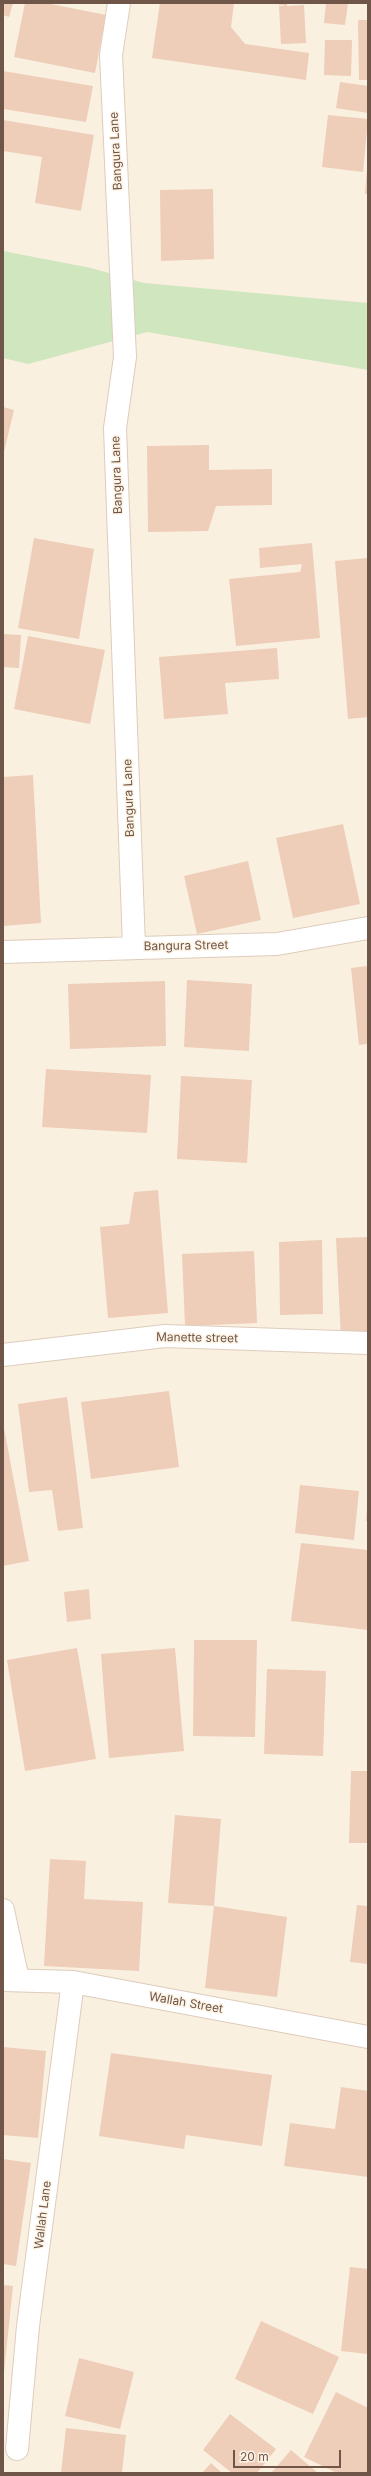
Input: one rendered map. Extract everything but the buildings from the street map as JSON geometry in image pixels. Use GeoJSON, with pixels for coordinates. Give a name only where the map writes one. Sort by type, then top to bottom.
{"type":"FeatureCollection","features":[{"type":"Feature","properties":{"kind":"street","name":"Bangura Lane"},"geometry":{"type":"LineString","coordinates":[[119,3],[111,55],[125,357],[115,428],[134,947]]}},
{"type":"Feature","properties":{"kind":"street","name":"Bangura Street"},"geometry":{"type":"LineString","coordinates":[[3,952],[277,944],[368,928]]}},
{"type":"Feature","properties":{"kind":"street","name":"Manette street"},"geometry":{"type":"LineString","coordinates":[[3,1355],[165,1336],[368,1343]]}},
{"type":"Feature","properties":{"kind":"street"},"geometry":{"type":"LineString","coordinates":[[3,1910],[10,1980]]}},
{"type":"Feature","properties":{"kind":"street","name":"Wallah Street"},"geometry":{"type":"LineString","coordinates":[[10,1980],[73,1982],[368,2037]]}},
{"type":"Feature","properties":{"kind":"street","name":"Wallah Lane"},"geometry":{"type":"LineString","coordinates":[[18,2449],[28,2326],[73,1982]]}},
{"type":"Feature","properties":{"kind":"green space"},"geometry":{"type":"Polygon","coordinates":[[[3,251],[91,268],[144,283],[368,303],[368,370],[147,332],[28,364],[3,358],[3,251]]]}}]}
